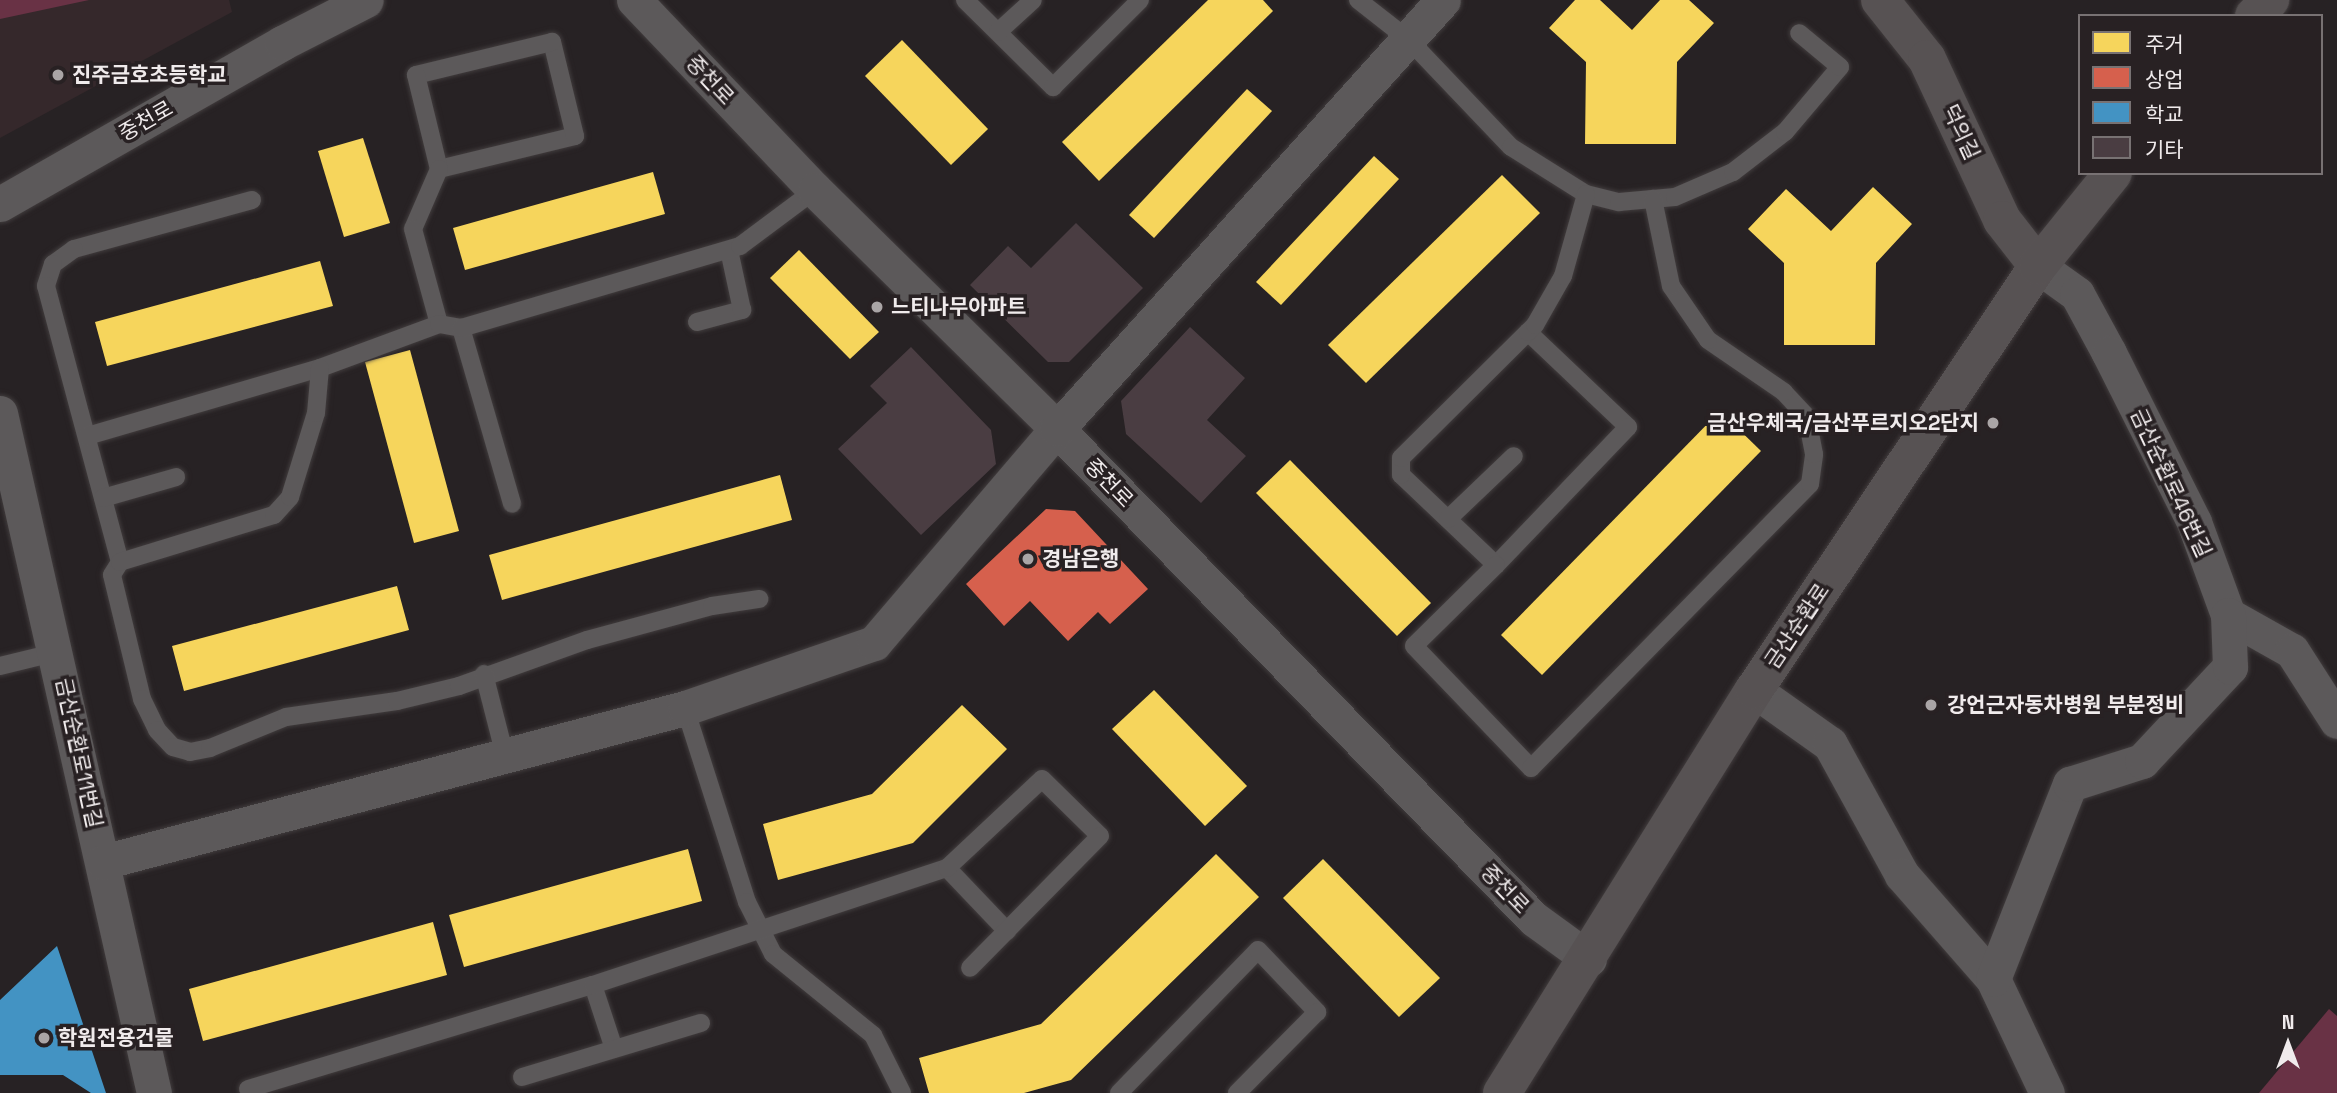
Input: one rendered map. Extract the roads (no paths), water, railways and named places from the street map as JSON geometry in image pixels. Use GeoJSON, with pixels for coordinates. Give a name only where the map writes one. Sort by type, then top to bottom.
{"type":"FeatureCollection","features":[{"type":"Feature","properties":{"kind":"street","name":"중천로"},"geometry":{"type":"LineString","coordinates":[[0,204],[282,43],[366,0]]}},
{"type":"Feature","properties":{"kind":"street","name":"중천로"},"geometry":{"type":"LineString","coordinates":[[634,0],[815,190],[1057,429],[1534,919],[1589,959]]}},
{"type":"Feature","properties":{"kind":"street"},"geometry":{"type":"LineString","coordinates":[[103,862],[685,708],[874,643],[1057,429],[1443,0]]}},
{"type":"Feature","properties":{"kind":"street","name":"덕의길"},"geometry":{"type":"LineString","coordinates":[[1880,0],[1927,59],[2002,220],[2038,266]]}},
{"type":"Feature","properties":{"kind":"street"},"geometry":{"type":"LineString","coordinates":[[2256,14],[2270,0]]}},
{"type":"Feature","properties":{"kind":"street","name":"금산순환로"},"geometry":{"type":"LineString","coordinates":[[1502,1093],[1589,959],[1754,690],[2038,266],[2111,175]]}},
{"type":"Feature","properties":{"kind":"street","name":"금산순환로46번길"},"geometry":{"type":"LineString","coordinates":[[1993,979],[2070,784],[2142,761],[2230,667],[2228,615],[2194,522],[2077,294],[2038,266]]}},
{"type":"Feature","properties":{"kind":"street","name":"금산순환로11번길"},"geometry":{"type":"LineString","coordinates":[[0,413],[57,652],[154,1093]]}},
{"type":"Feature","properties":{"kind":"street"},"geometry":{"type":"LineString","coordinates":[[2228,615],[2292,651],[2337,722]]}},
{"type":"Feature","properties":{"kind":"street"},"geometry":{"type":"LineString","coordinates":[[1754,690],[1830,744],[1902,875],[1993,979],[2047,1093]]}},
{"type":"Feature","properties":{"kind":"lane"},"geometry":{"type":"LineString","coordinates":[[965,0],[1053,87],[1140,0]]}},
{"type":"Feature","properties":{"kind":"lane"},"geometry":{"type":"LineString","coordinates":[[998,32],[1033,0]]}},
{"type":"Feature","properties":{"kind":"lane"},"geometry":{"type":"LineString","coordinates":[[1358,0],[1408,39],[1511,147],[1586,194],[1619,202],[1675,197],[1733,172],[1785,132],[1840,67],[1799,33]]}},
{"type":"Feature","properties":{"kind":"lane"},"geometry":{"type":"LineString","coordinates":[[439,169],[575,136],[552,43],[416,75],[439,169],[413,229],[439,324]]}},
{"type":"Feature","properties":{"kind":"lane"},"geometry":{"type":"LineString","coordinates":[[87,436],[320,368],[439,324],[461,328],[729,250],[740,246],[815,190]]}},
{"type":"Feature","properties":{"kind":"lane"},"geometry":{"type":"LineString","coordinates":[[1496,565],[1401,475],[1401,458],[1528,332],[1563,276],[1586,194]]}},
{"type":"Feature","properties":{"kind":"lane"},"geometry":{"type":"LineString","coordinates":[[1528,332],[1628,427],[1414,646],[1531,768],[1810,484],[1814,454],[1807,417],[1784,392],[1709,340],[1671,286],[1653,199]]}},
{"type":"Feature","properties":{"kind":"lane"},"geometry":{"type":"LineString","coordinates":[[120,562],[46,286],[53,264],[74,249],[252,200]]}},
{"type":"Feature","properties":{"kind":"lane"},"geometry":{"type":"LineString","coordinates":[[697,322],[742,310],[729,250]]}},
{"type":"Feature","properties":{"kind":"lane"},"geometry":{"type":"LineString","coordinates":[[461,328],[512,504]]}},
{"type":"Feature","properties":{"kind":"lane"},"geometry":{"type":"LineString","coordinates":[[320,368],[316,413],[290,497],[274,515],[120,562],[112,576],[142,699],[157,730],[173,747],[190,752],[286,718],[397,701],[459,686],[484,674],[587,640],[712,606],[760,599]]}},
{"type":"Feature","properties":{"kind":"lane"},"geometry":{"type":"LineString","coordinates":[[1448,519],[1514,456]]}},
{"type":"Feature","properties":{"kind":"lane"},"geometry":{"type":"LineString","coordinates":[[103,498],[176,477]]}},
{"type":"Feature","properties":{"kind":"lane"},"geometry":{"type":"LineString","coordinates":[[0,666],[57,652]]}},
{"type":"Feature","properties":{"kind":"lane"},"geometry":{"type":"LineString","coordinates":[[484,674],[505,756]]}},
{"type":"Feature","properties":{"kind":"lane"},"geometry":{"type":"LineString","coordinates":[[685,708],[747,902],[773,954],[873,1035],[902,1093]]}},
{"type":"Feature","properties":{"kind":"lane"},"geometry":{"type":"LineString","coordinates":[[248,1089],[593,985],[947,868],[1042,779],[1100,836],[970,968]]}},
{"type":"Feature","properties":{"kind":"lane"},"geometry":{"type":"LineString","coordinates":[[947,868],[1007,930]]}},
{"type":"Feature","properties":{"kind":"lane"},"geometry":{"type":"LineString","coordinates":[[1119,1093],[1258,950],[1317,1012],[1237,1093]]}},
{"type":"Feature","properties":{"kind":"lane"},"geometry":{"type":"LineString","coordinates":[[593,985],[614,1049]]}},
{"type":"Feature","properties":{"kind":"lane"},"geometry":{"type":"LineString","coordinates":[[522,1077],[701,1023]]}},
{"type":"Feature","properties":{"kind":"place","name":"진주금호초등학교"},"geometry":{"type":"Point","coordinates":[58,75]}},
{"type":"Feature","properties":{"kind":"place","name":"느티나무아파트"},"geometry":{"type":"Point","coordinates":[877,307]}},
{"type":"Feature","properties":{"kind":"place","name":"금산우체국/금산푸르지오2단지"},"geometry":{"type":"Point","coordinates":[1993,423]}},
{"type":"Feature","properties":{"kind":"place","name":"경남은행"},"geometry":{"type":"Point","coordinates":[1028,559]}},
{"type":"Feature","properties":{"kind":"place","name":"강언근자동차병원 부분정비"},"geometry":{"type":"Point","coordinates":[1931,705]}},
{"type":"Feature","properties":{"kind":"place","name":"학원전용건물"},"geometry":{"type":"Point","coordinates":[44,1038]}}]}
